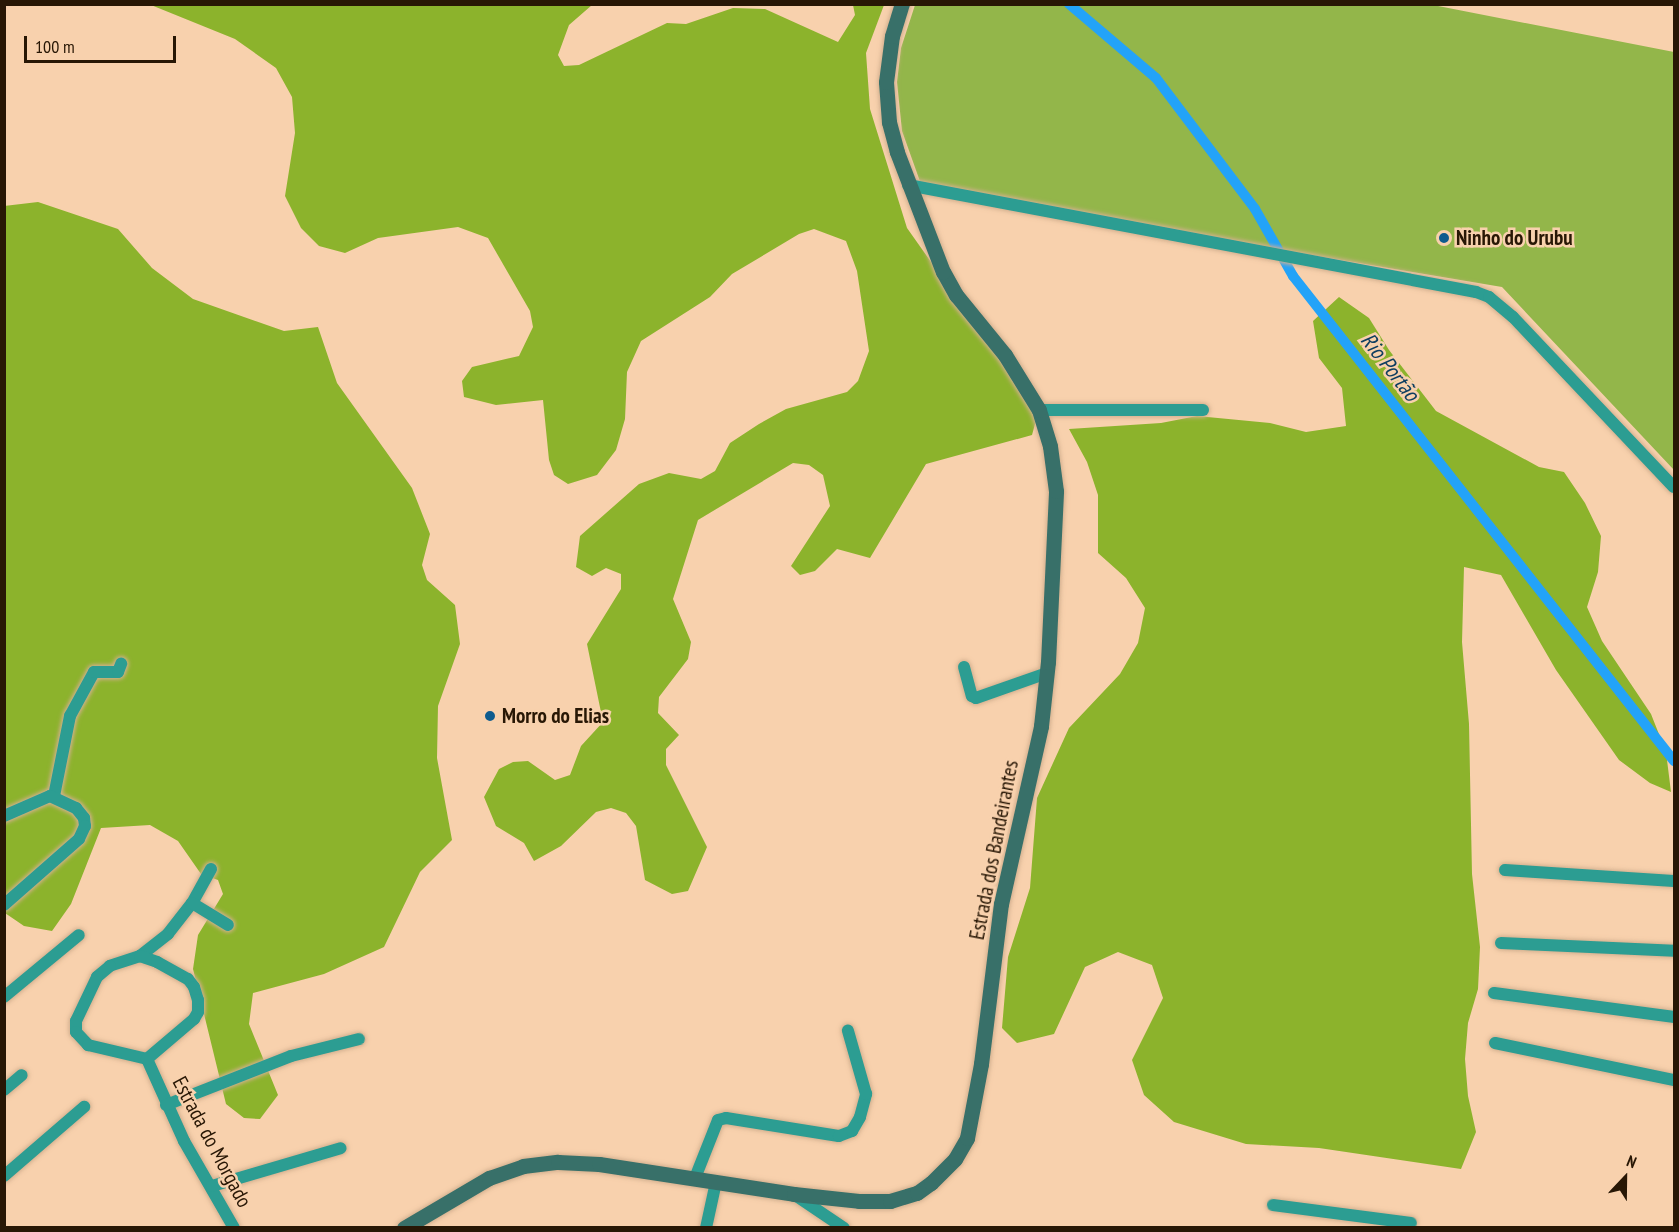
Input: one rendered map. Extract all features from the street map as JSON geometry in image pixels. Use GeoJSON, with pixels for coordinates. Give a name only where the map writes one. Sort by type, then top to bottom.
{"type":"FeatureCollection","features":[{"type":"Feature","properties":{"kind":"main road","name":"Estrada dos Bandeirantes"},"geometry":{"type":"LineString","coordinates":[[404,1227],[489,1178],[523,1166],[558,1162],[599,1164],[794,1194],[866,1202],[904,1198],[931,1183],[963,1148],[972,1121],[1001,904],[1034,757],[1047,673],[1056,491],[1050,446],[1039,410],[1005,355],[956,295],[943,272],[908,185],[889,122],[886,82],[892,36],[902,4]]}},
{"type":"Feature","properties":{"kind":"street"},"geometry":{"type":"LineString","coordinates":[[908,185],[1465,290],[1489,297],[1513,317],[1674,487]]}},
{"type":"Feature","properties":{"kind":"street"},"geometry":{"type":"LineString","coordinates":[[1039,410],[1203,410]]}},
{"type":"Feature","properties":{"kind":"street"},"geometry":{"type":"LineString","coordinates":[[54,796],[70,716],[94,672],[118,672],[121,664]]}},
{"type":"Feature","properties":{"kind":"street"},"geometry":{"type":"LineString","coordinates":[[964,667],[972,696],[980,697],[1047,673]]}},
{"type":"Feature","properties":{"kind":"street"},"geometry":{"type":"LineString","coordinates":[[4,816],[40,798],[54,796],[76,808],[84,818],[84,832],[4,904]]}},
{"type":"Feature","properties":{"kind":"street"},"geometry":{"type":"LineString","coordinates":[[140,956],[157,962],[188,979],[194,987],[198,1000],[198,1012],[194,1019],[147,1059],[88,1045],[76,1032],[76,1021],[102,971],[140,956],[168,934],[192,903],[211,869]]}},
{"type":"Feature","properties":{"kind":"street"},"geometry":{"type":"LineString","coordinates":[[1505,870],[1674,881]]}},
{"type":"Feature","properties":{"kind":"street"},"geometry":{"type":"LineString","coordinates":[[192,903],[228,924]]}},
{"type":"Feature","properties":{"kind":"street"},"geometry":{"type":"LineString","coordinates":[[4,997],[79,935]]}},
{"type":"Feature","properties":{"kind":"street"},"geometry":{"type":"LineString","coordinates":[[1501,943],[1674,951]]}},
{"type":"Feature","properties":{"kind":"street"},"geometry":{"type":"LineString","coordinates":[[1494,993],[1674,1017]]}},
{"type":"Feature","properties":{"kind":"street"},"geometry":{"type":"LineString","coordinates":[[695,1178],[718,1120],[726,1118],[839,1136],[852,1131],[866,1094],[848,1031]]}},
{"type":"Feature","properties":{"kind":"street"},"geometry":{"type":"LineString","coordinates":[[166,1105],[291,1056],[359,1039]]}},
{"type":"Feature","properties":{"kind":"street"},"geometry":{"type":"LineString","coordinates":[[1495,1043],[1674,1080]]}},
{"type":"Feature","properties":{"kind":"street","name":"Estrada do Morgado"},"geometry":{"type":"LineString","coordinates":[[147,1059],[166,1105],[234,1227]]}},
{"type":"Feature","properties":{"kind":"street"},"geometry":{"type":"LineString","coordinates":[[4,1089],[22,1075]]}},
{"type":"Feature","properties":{"kind":"street"},"geometry":{"type":"LineString","coordinates":[[4,1176],[84,1107]]}},
{"type":"Feature","properties":{"kind":"street"},"geometry":{"type":"LineString","coordinates":[[212,1186],[341,1148]]}},
{"type":"Feature","properties":{"kind":"street"},"geometry":{"type":"LineString","coordinates":[[706,1227],[716,1182]]}},
{"type":"Feature","properties":{"kind":"street"},"geometry":{"type":"LineString","coordinates":[[794,1194],[844,1227]]}},
{"type":"Feature","properties":{"kind":"street"},"geometry":{"type":"LineString","coordinates":[[1273,1205],[1411,1223]]}},
{"type":"Feature","properties":{"kind":"street"},"geometry":{"type":"LineString","coordinates":[[1342,1213],[1346,1227]]}},
{"type":"Feature","properties":{"kind":"green space"},"geometry":{"type":"Polygon","coordinates":[[[151,5],[592,5],[569,25],[558,55],[564,66],[579,65],[667,23],[686,24],[733,8],[765,9],[838,42],[855,15],[853,5],[884,5],[866,53],[870,109],[907,228],[1026,396],[1037,417],[1032,435],[926,464],[870,558],[837,549],[815,571],[800,575],[791,566],[830,506],[823,475],[809,465],[793,463],[698,520],[673,599],[691,642],[688,659],[659,697],[658,713],[679,735],[666,749],[666,765],[707,847],[688,891],[672,894],[645,880],[636,826],[626,813],[611,808],[596,812],[561,846],[534,861],[524,843],[496,826],[484,797],[499,769],[513,762],[528,761],[555,780],[570,775],[581,746],[603,722],[587,644],[621,589],[621,574],[606,568],[592,576],[576,567],[580,536],[639,484],[669,473],[701,479],[715,471],[730,443],[759,424],[786,409],[847,392],[858,381],[869,351],[857,271],[846,241],[814,229],[799,234],[732,274],[710,297],[641,341],[627,372],[625,419],[616,450],[597,475],[568,484],[554,475],[549,460],[543,400],[496,405],[464,397],[462,381],[472,367],[519,356],[533,327],[530,311],[488,238],[458,227],[378,238],[345,253],[319,246],[301,228],[285,196],[295,133],[292,97],[276,68],[235,39],[151,5]]]}},
{"type":"Feature","properties":{"kind":"green space","name":"Ninho do Urubu"},"geometry":{"type":"Polygon","coordinates":[[[915,5],[1433,5],[1674,52],[1674,470],[1502,287],[923,190],[902,131],[897,82],[901,48],[915,5]]]}},
{"type":"Feature","properties":{"kind":"green space"},"geometry":{"type":"Polygon","coordinates":[[[38,202],[118,229],[152,268],[193,299],[284,331],[318,327],[337,383],[412,488],[430,534],[422,565],[427,580],[455,605],[460,644],[438,706],[437,758],[452,840],[420,872],[384,947],[324,974],[253,993],[249,1024],[278,1095],[260,1119],[244,1118],[226,1104],[193,969],[198,935],[223,894],[218,880],[201,874],[178,841],[150,825],[101,828],[71,904],[52,931],[24,926],[5,913],[4,206],[38,202]]]}},
{"type":"Feature","properties":{"kind":"green space"},"geometry":{"type":"Polygon","coordinates":[[[1339,297],[1369,318],[1389,350],[1436,411],[1539,467],[1564,472],[1585,503],[1601,536],[1598,572],[1587,607],[1602,641],[1651,714],[1666,752],[1671,792],[1650,783],[1619,760],[1556,670],[1501,575],[1464,567],[1462,642],[1469,724],[1472,874],[1480,947],[1478,989],[1468,1023],[1465,1059],[1468,1096],[1476,1132],[1461,1169],[1319,1148],[1246,1144],[1174,1122],[1144,1095],[1132,1060],[1163,998],[1152,965],[1118,952],[1085,967],[1054,1034],[1017,1043],[1002,1028],[1008,957],[1030,888],[1037,798],[1069,728],[1120,674],[1138,643],[1145,608],[1126,578],[1098,553],[1098,495],[1087,462],[1069,429],[1161,423],[1197,416],[1270,423],[1306,432],[1346,426],[1342,388],[1319,358],[1313,321],[1339,297]]]}},
{"type":"Feature","properties":{"kind":"waterway","name":"Rio Portão"},"geometry":{"type":"LineString","coordinates":[[1069,4],[1156,78],[1255,209],[1293,276],[1674,761]]}},
{"type":"Feature","properties":{"kind":"place","name":"Ninho do Urubu"},"geometry":{"type":"Point","coordinates":[1444,238]}},
{"type":"Feature","properties":{"kind":"place","name":"Morro do Elias"},"geometry":{"type":"Point","coordinates":[490,716]}}]}
